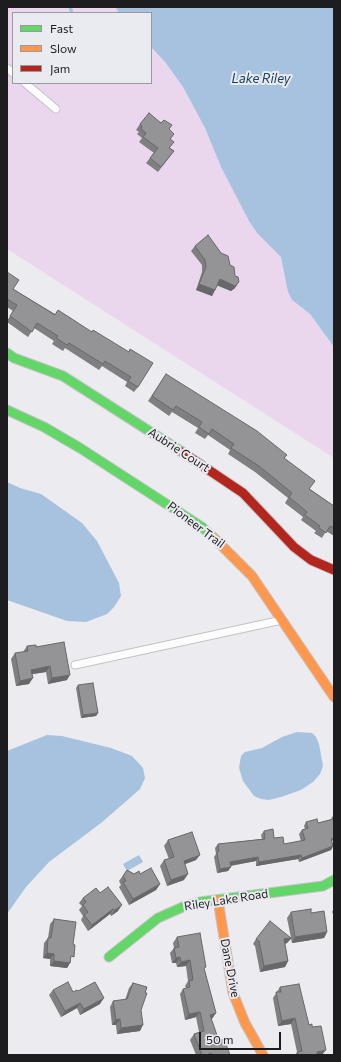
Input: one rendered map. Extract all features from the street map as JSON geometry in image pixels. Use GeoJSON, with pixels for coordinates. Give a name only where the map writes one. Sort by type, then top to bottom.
{"type":"FeatureCollection","features":[{"type":"Feature","properties":{"kind":"street","name":"Aubrie Court"},"geometry":{"type":"LineString","coordinates":[[7,353],[14,358],[63,376],[168,443],[243,493],[294,547],[311,560],[334,570]]}},
{"type":"Feature","properties":{"kind":"street","name":"Pioneer Trail"},"geometry":{"type":"LineString","coordinates":[[7,410],[44,427],[80,448],[202,527],[228,550],[252,576],[334,697]]}},
{"type":"Feature","properties":{"kind":"street","name":"Riley Lake Road"},"geometry":{"type":"LineString","coordinates":[[109,957],[158,918],[186,906],[218,900],[323,886],[334,880]]}},
{"type":"Feature","properties":{"kind":"street","name":"Dane Drive"},"geometry":{"type":"LineString","coordinates":[[218,900],[233,993],[245,1023],[263,1055]]}},
{"type":"Feature","properties":{"kind":"lane"},"geometry":{"type":"LineString","coordinates":[[26,84],[56,108]]}},
{"type":"Feature","properties":{"kind":"lane"},"geometry":{"type":"LineString","coordinates":[[75,665],[283,620]]}},
{"type":"Feature","properties":{"kind":"shaded area"},"geometry":{"type":"Polygon","coordinates":[[[7,7],[115,7],[118,12],[12,12],[12,84],[152,84],[152,48],[165,62],[183,87],[205,128],[221,167],[249,221],[257,233],[282,257],[288,292],[292,300],[310,314],[334,347],[334,458],[7,249],[7,7]]]}},
{"type":"Feature","properties":{"kind":"water","name":"Lake Riley"},"geometry":{"type":"Polygon","coordinates":[[[115,7],[334,7],[334,347],[310,314],[292,300],[288,292],[281,257],[257,233],[249,221],[221,167],[205,128],[183,87],[165,62],[152,48],[152,12],[118,12],[115,7]]]}},
{"type":"Feature","properties":{"kind":"water"},"geometry":{"type":"Polygon","coordinates":[[[7,482],[20,488],[41,494],[82,523],[97,541],[119,583],[121,596],[114,607],[107,614],[86,622],[67,621],[7,600],[7,482]]]}},
{"type":"Feature","properties":{"kind":"water"},"geometry":{"type":"Polygon","coordinates":[[[297,732],[312,733],[316,737],[319,744],[323,766],[320,774],[313,782],[301,790],[281,797],[269,800],[254,796],[243,781],[239,768],[241,756],[245,752],[262,748],[282,737],[297,732]]]}},
{"type":"Feature","properties":{"kind":"water"},"geometry":{"type":"Polygon","coordinates":[[[47,735],[62,736],[111,748],[132,756],[143,768],[145,778],[140,789],[131,797],[101,823],[49,862],[26,887],[7,914],[7,751],[47,735]]]}},
{"type":"Feature","properties":{"kind":"water"},"geometry":{"type":"Polygon","coordinates":[[[139,855],[143,862],[127,871],[123,864],[139,855]]]}},
{"type":"Feature","properties":{"kind":"building"},"geometry":{"type":"Polygon","coordinates":[[[149,113],[161,123],[164,120],[172,125],[169,129],[174,134],[170,139],[174,142],[169,148],[174,151],[161,167],[150,158],[158,148],[143,137],[146,133],[141,129],[142,126],[140,124],[149,113]]]}},
{"type":"Feature","properties":{"kind":"building"},"geometry":{"type":"Polygon","coordinates":[[[208,235],[221,253],[228,256],[230,265],[234,267],[235,276],[238,277],[239,282],[235,286],[220,279],[215,290],[199,284],[206,267],[205,260],[195,246],[208,235]]]}},
{"type":"Feature","properties":{"kind":"building"},"geometry":{"type":"Polygon","coordinates":[[[7,272],[19,280],[13,289],[55,315],[58,310],[92,332],[93,330],[129,352],[130,349],[153,363],[138,387],[128,381],[131,377],[105,361],[103,364],[69,343],[67,345],[56,338],[58,336],[37,323],[32,332],[10,316],[17,305],[7,299],[7,272]]]}},
{"type":"Feature","properties":{"kind":"building"},"geometry":{"type":"Polygon","coordinates":[[[166,374],[257,431],[287,455],[284,458],[315,481],[309,489],[334,506],[334,528],[330,526],[326,533],[318,527],[320,526],[305,515],[307,512],[289,497],[292,493],[259,466],[231,448],[234,444],[212,429],[209,434],[199,427],[202,422],[176,406],[173,410],[152,396],[166,374]]]}},
{"type":"Feature","properties":{"kind":"building"},"geometry":{"type":"Polygon","coordinates":[[[64,642],[70,675],[52,678],[50,666],[31,670],[33,678],[20,681],[15,653],[28,651],[27,646],[36,645],[36,647],[64,642]]]}},
{"type":"Feature","properties":{"kind":"building"},"geometry":{"type":"Polygon","coordinates":[[[93,683],[98,713],[83,715],[78,685],[93,683]]]}},
{"type":"Feature","properties":{"kind":"building"},"geometry":{"type":"Polygon","coordinates":[[[317,819],[318,823],[334,819],[334,838],[331,839],[333,846],[302,858],[301,855],[259,862],[258,857],[230,862],[231,867],[220,869],[217,853],[219,851],[218,844],[265,839],[264,831],[273,829],[274,838],[283,837],[284,844],[305,840],[302,830],[308,828],[306,822],[317,819]]]}},
{"type":"Feature","properties":{"kind":"building"},"geometry":{"type":"Polygon","coordinates":[[[192,832],[200,855],[184,861],[188,874],[171,880],[164,860],[174,857],[168,840],[192,832]]]}},
{"type":"Feature","properties":{"kind":"building"},"geometry":{"type":"Polygon","coordinates":[[[151,868],[160,884],[133,899],[123,882],[126,881],[123,876],[127,870],[134,874],[139,871],[140,874],[151,868]]]}},
{"type":"Feature","properties":{"kind":"building"},"geometry":{"type":"Polygon","coordinates":[[[108,887],[122,905],[115,910],[113,909],[92,925],[84,915],[88,912],[83,905],[86,902],[83,898],[96,888],[100,893],[108,887]]]}},
{"type":"Feature","properties":{"kind":"building"},"geometry":{"type":"Polygon","coordinates":[[[311,909],[311,913],[324,911],[327,932],[295,937],[291,912],[311,909]]]}},
{"type":"Feature","properties":{"kind":"building"},"geometry":{"type":"Polygon","coordinates":[[[54,919],[76,922],[73,944],[75,945],[74,957],[71,956],[70,963],[54,961],[54,954],[47,953],[48,938],[51,938],[54,919]]]}},
{"type":"Feature","properties":{"kind":"building"},"geometry":{"type":"Polygon","coordinates":[[[270,921],[291,938],[284,939],[288,961],[264,966],[259,941],[256,939],[270,921]]]}},
{"type":"Feature","properties":{"kind":"building"},"geometry":{"type":"Polygon","coordinates":[[[200,933],[206,967],[204,968],[216,1013],[210,1015],[219,1041],[224,1039],[230,1055],[212,1055],[211,1053],[202,1055],[194,1034],[204,1031],[200,1012],[189,1014],[183,989],[190,987],[189,981],[193,980],[190,960],[181,962],[180,957],[176,958],[174,948],[179,947],[177,937],[200,933]]]}},
{"type":"Feature","properties":{"kind":"building"},"geometry":{"type":"Polygon","coordinates":[[[68,982],[73,992],[95,982],[104,998],[84,1009],[80,1003],[65,1011],[53,990],[68,982]]]}},
{"type":"Feature","properties":{"kind":"building"},"geometry":{"type":"Polygon","coordinates":[[[133,983],[147,987],[145,993],[147,993],[141,1010],[143,1025],[121,1028],[120,1019],[116,1020],[113,1001],[127,999],[133,983]]]}},
{"type":"Feature","properties":{"kind":"building"},"geometry":{"type":"Polygon","coordinates":[[[299,984],[309,1025],[312,1024],[312,1027],[321,1026],[326,1050],[317,1052],[317,1055],[298,1055],[298,1052],[302,1051],[295,1018],[282,1021],[276,992],[281,992],[280,987],[299,984]]]}},
{"type":"Feature","properties":{"kind":"waterway"},"geometry":{"type":"LineString","coordinates":[[70,7],[72,12]]}},
{"type":"Feature","properties":{"kind":"traffic: fast"},"geometry":{"type":"LineString","coordinates":[[7,353],[14,358],[63,376],[182,452]]}},
{"type":"Feature","properties":{"kind":"traffic: fast"},"geometry":{"type":"LineString","coordinates":[[7,410],[44,427],[80,448],[202,527],[214,538]]}},
{"type":"Feature","properties":{"kind":"traffic: fast"},"geometry":{"type":"LineString","coordinates":[[109,957],[158,918],[185,906],[200,902],[323,886],[334,880]]}},
{"type":"Feature","properties":{"kind":"traffic: slow"},"geometry":{"type":"LineString","coordinates":[[214,538],[252,576],[334,697]]}},
{"type":"Feature","properties":{"kind":"traffic: slow"},"geometry":{"type":"LineString","coordinates":[[218,900],[233,993],[245,1023],[263,1055]]}},
{"type":"Feature","properties":{"kind":"traffic: jam"},"geometry":{"type":"LineString","coordinates":[[182,452],[243,493],[294,547],[311,560],[334,570]]}}]}
